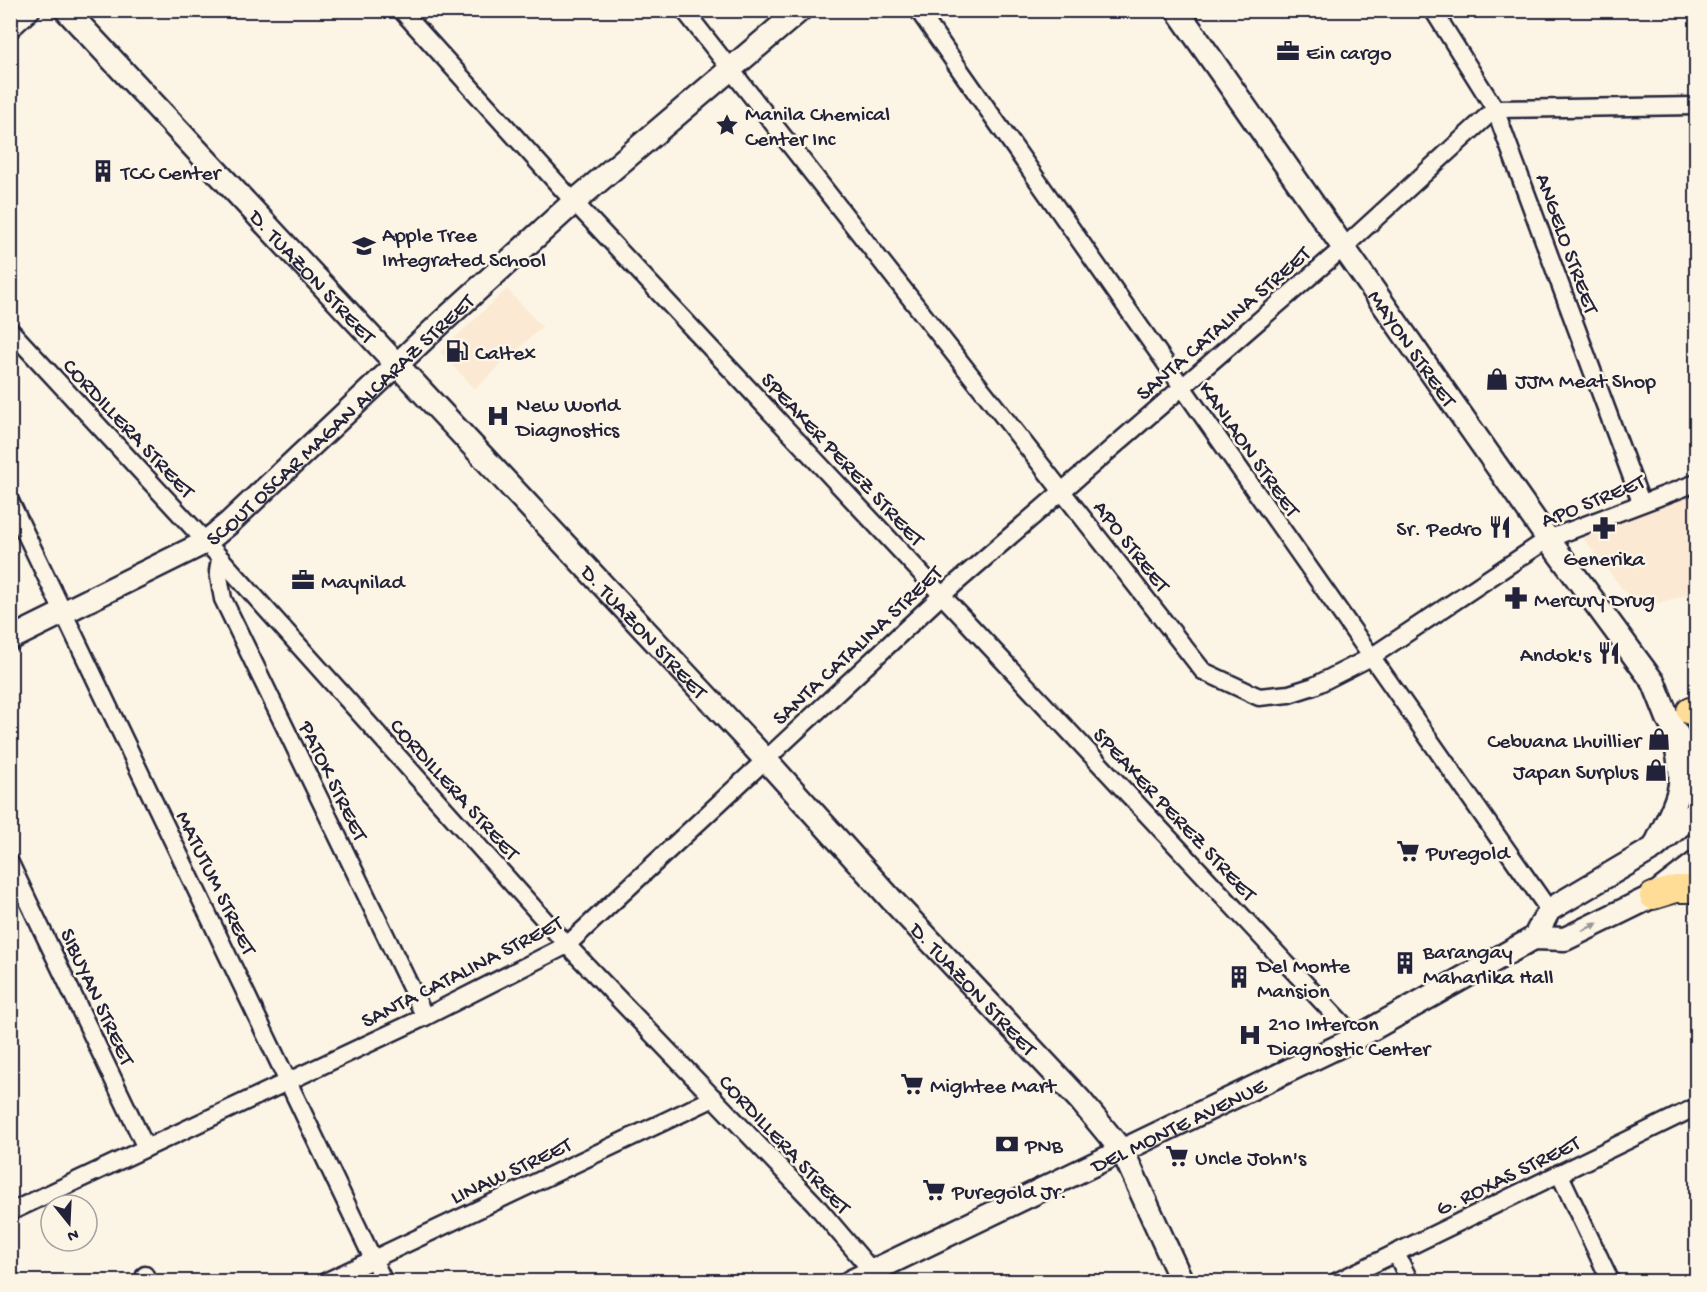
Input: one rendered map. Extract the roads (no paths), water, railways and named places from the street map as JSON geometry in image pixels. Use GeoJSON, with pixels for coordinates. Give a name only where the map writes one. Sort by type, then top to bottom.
{"type":"FeatureCollection","features":[{"type":"Feature","properties":{"kind":"main road"},"geometry":{"type":"LineString","coordinates":[[1653,896],[1676,889],[1696,889]]}},
{"type":"Feature","properties":{"kind":"street"},"geometry":{"type":"LineString","coordinates":[[10,30],[33,10]]}},
{"type":"Feature","properties":{"kind":"street","name":"D. TUAZON STREET"},"geometry":{"type":"LineString","coordinates":[[66,10],[1080,1100],[1123,1152],[1182,1281]]}},
{"type":"Feature","properties":{"kind":"street","name":"SPEAKER PEREZ STREET"},"geometry":{"type":"LineString","coordinates":[[401,10],[574,202],[1356,1038]]}},
{"type":"Feature","properties":{"kind":"street","name":"APO STREET"},"geometry":{"type":"LineString","coordinates":[[684,10],[1203,671],[1259,697],[1279,695],[1314,686],[1371,657],[1548,539],[1696,483]]}},
{"type":"Feature","properties":{"kind":"street","name":"SCOUT OSCAR MAGAN ALCARAZ STREET"},"geometry":{"type":"LineString","coordinates":[[10,639],[64,612],[213,550],[229,523],[574,202],[800,10]]}},
{"type":"Feature","properties":{"kind":"street","name":"KANLAON STREET"},"geometry":{"type":"LineString","coordinates":[[918,10],[1180,387],[1549,910]]}},
{"type":"Feature","properties":{"kind":"street","name":"MAYON STREET"},"geometry":{"type":"LineString","coordinates":[[1177,10],[1548,539],[1654,683],[1688,715],[1696,766]]}},
{"type":"Feature","properties":{"kind":"street","name":"ANGELO STREET"},"geometry":{"type":"LineString","coordinates":[[1433,10],[1495,109],[1641,502]]}},
{"type":"Feature","properties":{"kind":"street"},"geometry":{"type":"LineString","coordinates":[[1495,109],[1696,106]]}},
{"type":"Feature","properties":{"kind":"street","name":"SANTA CATALINA STREET"},"geometry":{"type":"LineString","coordinates":[[10,1212],[425,1017],[567,945],[941,596],[1344,247],[1495,109]]}},
{"type":"Feature","properties":{"kind":"street","name":"CORDILLERA STREET"},"geometry":{"type":"LineString","coordinates":[[10,330],[213,550],[567,945],[814,1203],[872,1271]]}},
{"type":"Feature","properties":{"kind":"street","name":"MATUTUM STREET"},"geometry":{"type":"LineString","coordinates":[[10,501],[384,1281]]}},
{"type":"Feature","properties":{"kind":"street","name":"PATOK STREET"},"geometry":{"type":"LineString","coordinates":[[213,550],[223,599],[425,1017]]}},
{"type":"Feature","properties":{"kind":"street"},"geometry":{"type":"LineString","coordinates":[[1654,848],[1681,785],[1688,715]]}},
{"type":"Feature","properties":{"kind":"street"},"geometry":{"type":"LineString","coordinates":[[1696,812],[1654,848],[1549,910],[1534,938],[1565,939],[1653,896],[1696,863]]}},
{"type":"Feature","properties":{"kind":"street","name":"SIBUYAN STREET"},"geometry":{"type":"LineString","coordinates":[[10,863],[146,1148]]}},
{"type":"Feature","properties":{"kind":"street","name":"DEL MONTE AVENUE"},"geometry":{"type":"LineString","coordinates":[[850,1281],[1123,1152],[1356,1038],[1534,938]]}},
{"type":"Feature","properties":{"kind":"street","name":"LINAW STREET"},"geometry":{"type":"LineString","coordinates":[[325,1281],[714,1098]]}},
{"type":"Feature","properties":{"kind":"street","name":"G. ROXAS STREET"},"geometry":{"type":"LineString","coordinates":[[1336,1281],[1696,1107]]}},
{"type":"Feature","properties":{"kind":"street"},"geometry":{"type":"LineString","coordinates":[[1559,1173],[1611,1281]]}},
{"type":"Feature","properties":{"kind":"street"},"geometry":{"type":"LineString","coordinates":[[1396,1252],[1410,1281]]}},
{"type":"Feature","properties":{"kind":"place","name":"Ein cargo"},"geometry":{"type":"Point","coordinates":[1288,51]}},
{"type":"Feature","properties":{"kind":"place","name":"Manila Chemical Center Inc"},"geometry":{"type":"Point","coordinates":[727,125]}},
{"type":"Feature","properties":{"kind":"place","name":"TCC Center"},"geometry":{"type":"Point","coordinates":[103,171]}},
{"type":"Feature","properties":{"kind":"place","name":"Apple Tree Integrated School"},"geometry":{"type":"Point","coordinates":[364,246]}},
{"type":"Feature","properties":{"kind":"place","name":"Caltex"},"geometry":{"type":"Point","coordinates":[457,351]}},
{"type":"Feature","properties":{"kind":"place","name":"JJM Meat Shop"},"geometry":{"type":"Point","coordinates":[1497,379]}},
{"type":"Feature","properties":{"kind":"place","name":"New World Diagnostics"},"geometry":{"type":"Point","coordinates":[498,416]}},
{"type":"Feature","properties":{"kind":"place","name":"Sr. Pedro"},"geometry":{"type":"Point","coordinates":[1500,527]}},
{"type":"Feature","properties":{"kind":"place","name":"Generika"},"geometry":{"type":"Point","coordinates":[1604,528]}},
{"type":"Feature","properties":{"kind":"place","name":"Maynilad"},"geometry":{"type":"Point","coordinates":[303,580]}},
{"type":"Feature","properties":{"kind":"place","name":"Mercury Drug"},"geometry":{"type":"Point","coordinates":[1516,598]}},
{"type":"Feature","properties":{"kind":"place","name":"Andok's"},"geometry":{"type":"Point","coordinates":[1609,653]}},
{"type":"Feature","properties":{"kind":"place","name":"Cebuana Lhuillier"},"geometry":{"type":"Point","coordinates":[1659,739]}},
{"type":"Feature","properties":{"kind":"place","name":"Japan Surplus"},"geometry":{"type":"Point","coordinates":[1656,770]}},
{"type":"Feature","properties":{"kind":"place","name":"Puregold"},"geometry":{"type":"Point","coordinates":[1408,851]}},
{"type":"Feature","properties":{"kind":"place","name":"Barangay Maharlika Hall"},"geometry":{"type":"Point","coordinates":[1405,963]}},
{"type":"Feature","properties":{"kind":"place","name":"Del Monte Mansion"},"geometry":{"type":"Point","coordinates":[1239,977]}},
{"type":"Feature","properties":{"kind":"place","name":"210 Intercon Diagnostic Center"},"geometry":{"type":"Point","coordinates":[1250,1035]}},
{"type":"Feature","properties":{"kind":"place","name":"Mightee Mart"},"geometry":{"type":"Point","coordinates":[912,1084]}},
{"type":"Feature","properties":{"kind":"place","name":"PNB"},"geometry":{"type":"Point","coordinates":[1007,1144]}},
{"type":"Feature","properties":{"kind":"place","name":"Uncle John's"},"geometry":{"type":"Point","coordinates":[1177,1156]}},
{"type":"Feature","properties":{"kind":"place","name":"Puregold Jr."},"geometry":{"type":"Point","coordinates":[934,1190]}}]}
